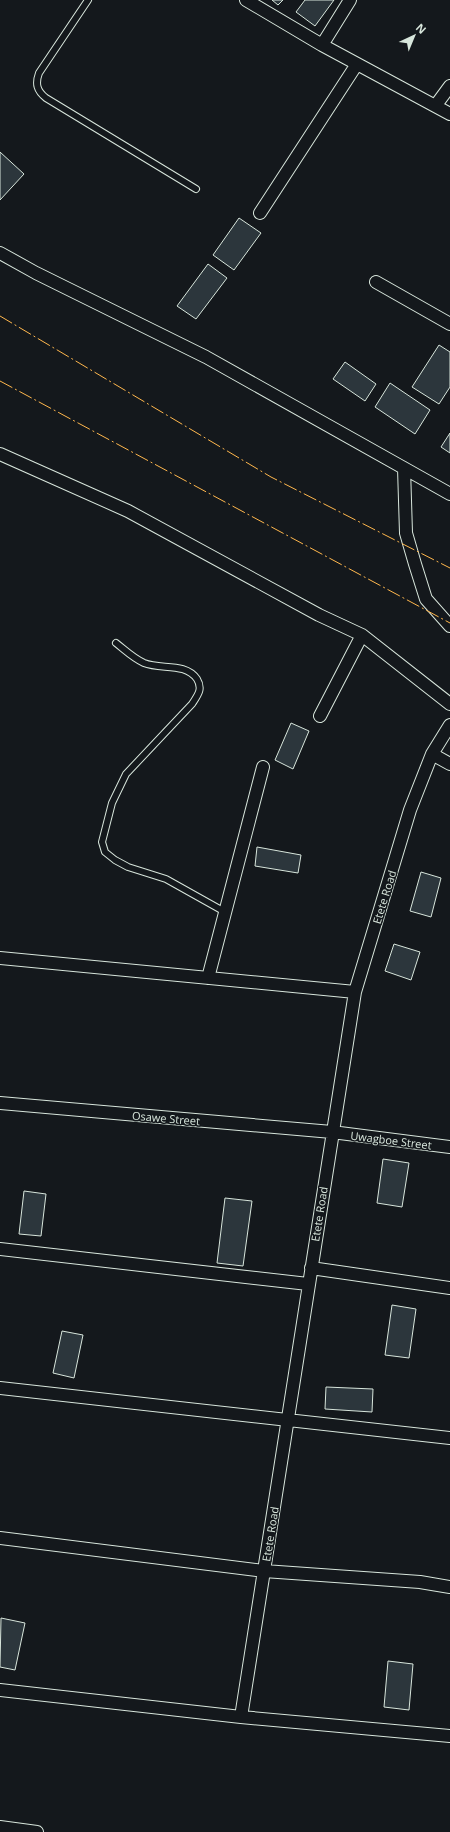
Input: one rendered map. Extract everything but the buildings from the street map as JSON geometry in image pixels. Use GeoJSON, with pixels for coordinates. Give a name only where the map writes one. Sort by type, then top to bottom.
{"type":"FeatureCollection","features":[{"type":"Feature","properties":{"kind":"street"},"geometry":{"type":"LineString","coordinates":[[246,0],[322,45],[436,105],[450,114]]}},
{"type":"Feature","properties":{"kind":"street"},"geometry":{"type":"LineString","coordinates":[[322,45],[350,0]]}},
{"type":"Feature","properties":{"kind":"street"},"geometry":{"type":"LineString","coordinates":[[260,213],[357,64]]}},
{"type":"Feature","properties":{"kind":"street"},"geometry":{"type":"LineString","coordinates":[[436,105],[450,86]]}},
{"type":"Feature","properties":{"kind":"street"},"geometry":{"type":"LineString","coordinates":[[0,253],[36,274],[206,357],[450,494]]}},
{"type":"Feature","properties":{"kind":"street"},"geometry":{"type":"LineString","coordinates":[[376,282],[450,324]]}},
{"type":"Feature","properties":{"kind":"street"},"geometry":{"type":"LineString","coordinates":[[0,454],[128,511],[319,615],[362,636],[450,704]]}},
{"type":"Feature","properties":{"kind":"street"},"geometry":{"type":"LineString","coordinates":[[404,468],[406,533],[415,564],[426,599],[450,626]]}},
{"type":"Feature","properties":{"kind":"street"},"geometry":{"type":"LineString","coordinates":[[320,716],[362,636]]}},
{"type":"Feature","properties":{"kind":"street","name":"Etete Road"},"geometry":{"type":"LineString","coordinates":[[241,1717],[355,992],[410,810],[432,754],[450,725]]}},
{"type":"Feature","properties":{"kind":"street"},"geometry":{"type":"LineString","coordinates":[[432,754],[450,764]]}},
{"type":"Feature","properties":{"kind":"street"},"geometry":{"type":"LineString","coordinates":[[208,978],[263,767]]}},
{"type":"Feature","properties":{"kind":"street"},"geometry":{"type":"LineString","coordinates":[[0,958],[355,992]]}},
{"type":"Feature","properties":{"kind":"street","name":"Osawe Street"},"geometry":{"type":"LineString","coordinates":[[0,1103],[332,1132]]}},
{"type":"Feature","properties":{"kind":"street","name":"Uwagboe Street"},"geometry":{"type":"LineString","coordinates":[[332,1132],[450,1147]]}},
{"type":"Feature","properties":{"kind":"street"},"geometry":{"type":"LineString","coordinates":[[0,1249],[308,1284]]}},
{"type":"Feature","properties":{"kind":"street"},"geometry":{"type":"LineString","coordinates":[[311,1268],[450,1288]]}},
{"type":"Feature","properties":{"kind":"street"},"geometry":{"type":"LineString","coordinates":[[0,1388],[450,1438]]}},
{"type":"Feature","properties":{"kind":"street"},"geometry":{"type":"LineString","coordinates":[[0,1538],[264,1571],[420,1582],[450,1588]]}},
{"type":"Feature","properties":{"kind":"street"},"geometry":{"type":"LineString","coordinates":[[0,1690],[241,1717],[450,1736]]}},
{"type":"Feature","properties":{"kind":"street"},"geometry":{"type":"LineString","coordinates":[[0,1827],[37,1832]]}},
{"type":"Feature","properties":{"kind":"lane"},"geometry":{"type":"LineString","coordinates":[[88,0],[39,73],[36,81],[37,88],[46,98],[196,190]]}},
{"type":"Feature","properties":{"kind":"lane"},"geometry":{"type":"LineString","coordinates":[[116,643],[134,658],[145,663],[183,668],[198,681],[200,684],[200,693],[126,774],[112,803],[102,842],[106,852],[114,860],[128,867],[166,879],[225,912]]}},
{"type":"Feature","properties":{"kind":"power"},"geometry":{"type":"LineString","coordinates":[[0,316],[271,477],[450,568]]}},
{"type":"Feature","properties":{"kind":"power"},"geometry":{"type":"LineString","coordinates":[[0,381],[450,623]]}}]}
